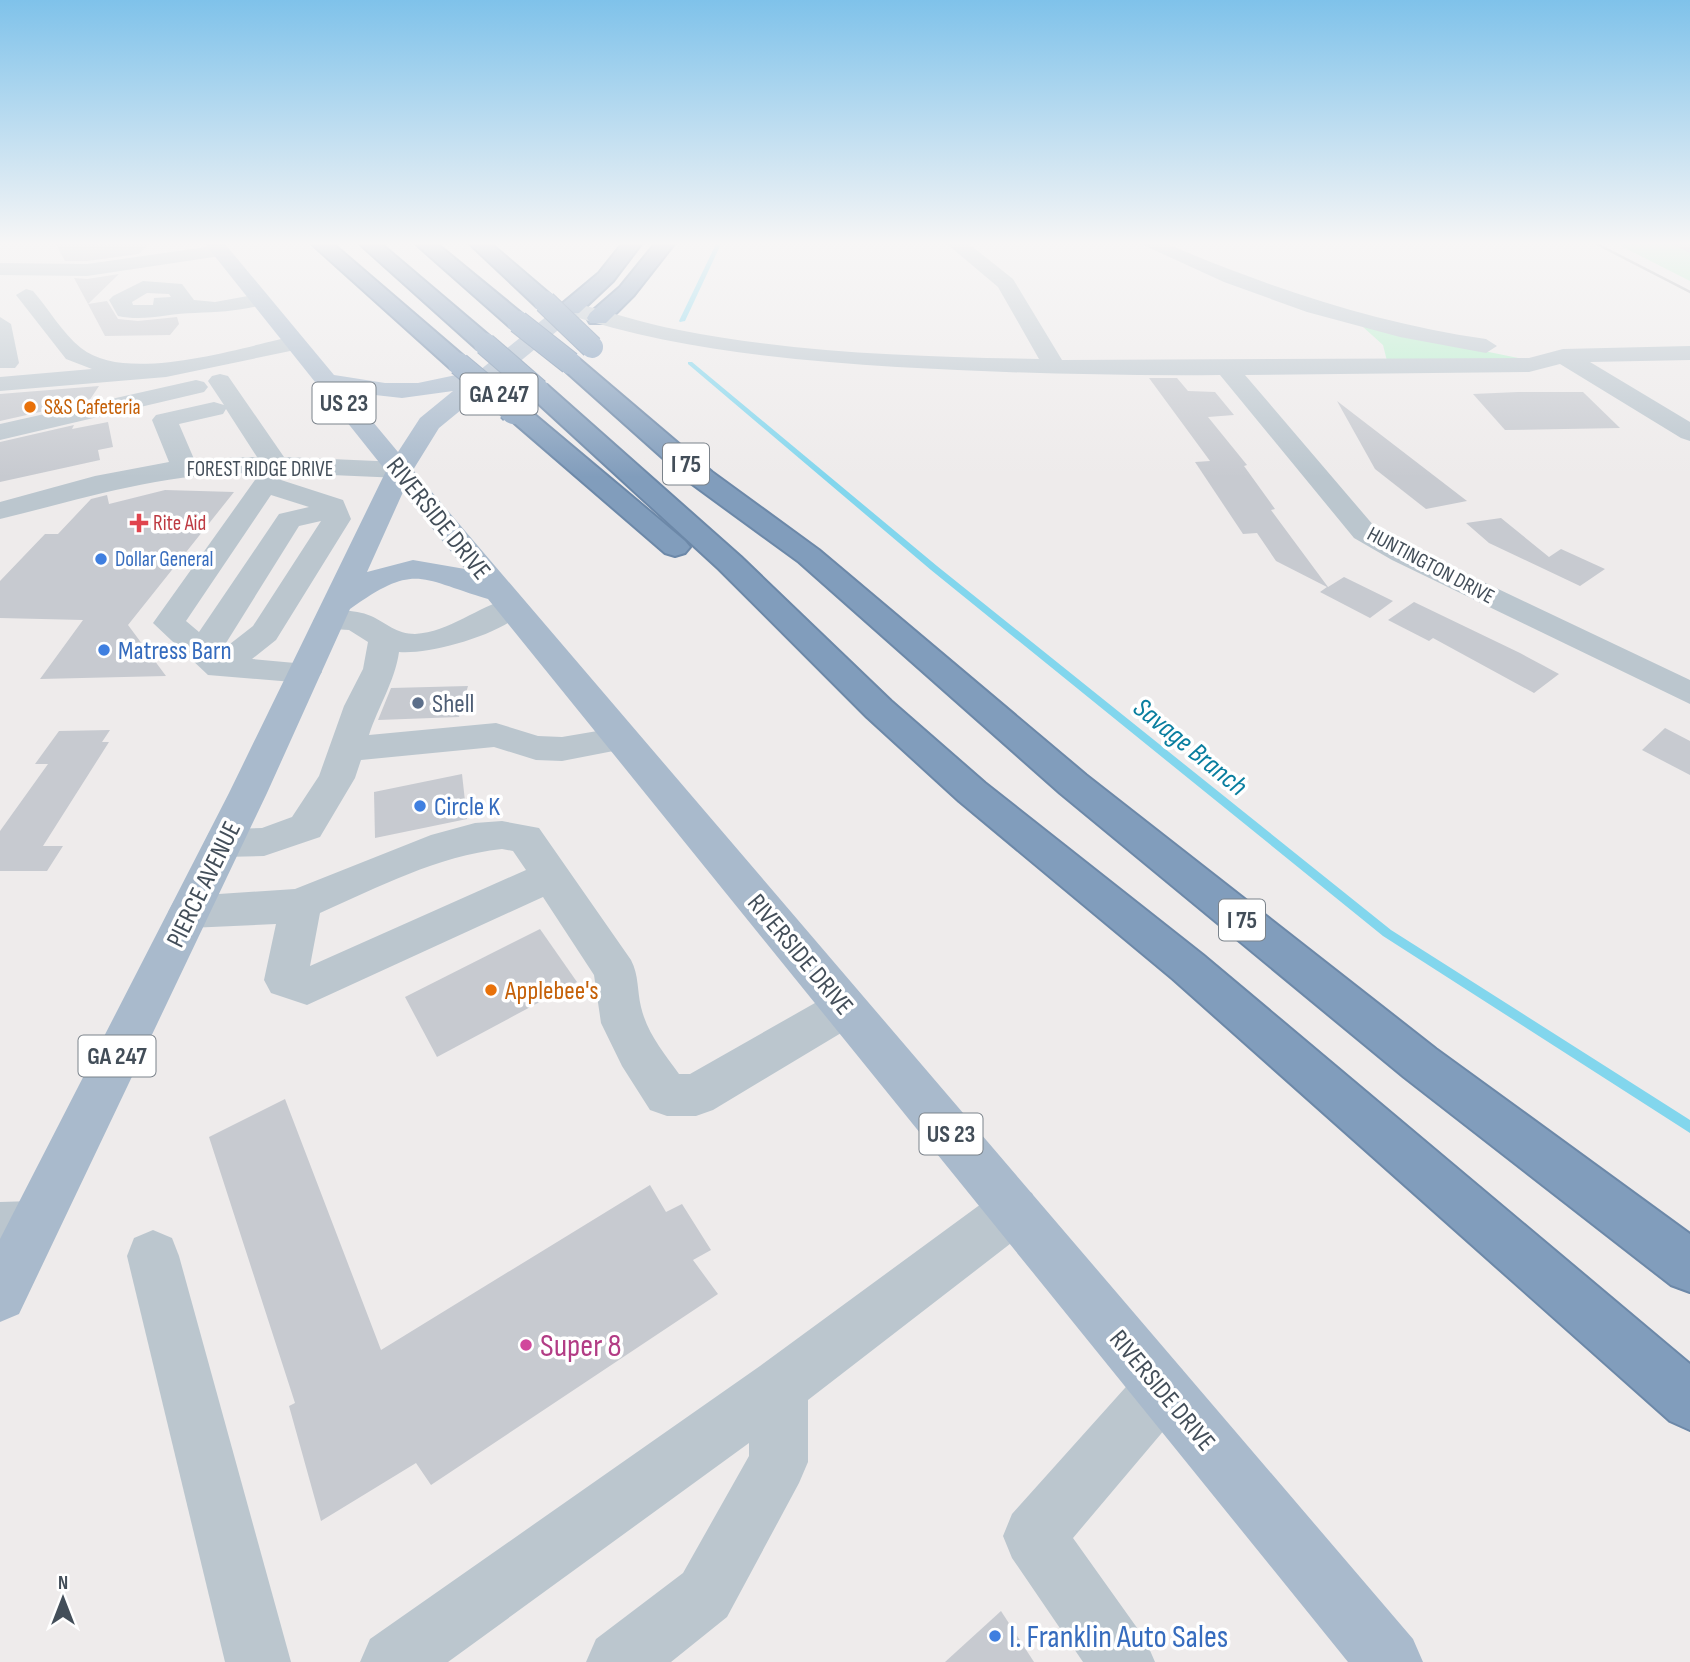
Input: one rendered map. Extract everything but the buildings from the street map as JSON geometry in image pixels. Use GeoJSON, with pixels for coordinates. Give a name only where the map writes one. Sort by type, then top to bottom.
{"type":"FeatureCollection","features":[{"type":"Feature","properties":{"kind":"highway"},"geometry":{"type":"LineString","coordinates":[[410,322],[459,364],[526,400]]}},
{"type":"Feature","properties":{"kind":"highway","name":"I 75"},"geometry":{"type":"LineString","coordinates":[[459,322],[485,344],[526,400],[730,563],[879,709],[972,792],[1188,967],[1690,1401]]}},
{"type":"Feature","properties":{"kind":"highway","name":"I 75"},"geometry":{"type":"LineString","coordinates":[[517,322],[570,363],[702,478],[809,556],[920,655],[1084,793],[1420,1063],[1690,1266]]}},
{"type":"Feature","properties":{"kind":"highway"},"geometry":{"type":"LineString","coordinates":[[565,322],[612,365]]}},
{"type":"Feature","properties":{"kind":"highway"},"geometry":{"type":"LineString","coordinates":[[721,461],[766,503],[809,556]]}},
{"type":"Feature","properties":{"kind":"main road","name":"RIVERSIDE DRIVE"},"geometry":{"type":"LineString","coordinates":[[277,322],[1390,1662]]}},
{"type":"Feature","properties":{"kind":"main road","name":"PIERCE AVENUE"},"geometry":{"type":"LineString","coordinates":[[0,1295],[16,1226],[189,912],[400,470],[429,424],[554,322]]}},
{"type":"Feature","properties":{"kind":"main road","name":"PIERCE AVENUE"},"geometry":{"type":"LineString","coordinates":[[400,470],[593,322]]}},
{"type":"Feature","properties":{"kind":"main road"},"geometry":{"type":"LineString","coordinates":[[325,380],[385,392],[406,393],[441,388],[490,373]]}},
{"type":"Feature","properties":{"kind":"main road"},"geometry":{"type":"LineString","coordinates":[[333,613],[375,578],[412,569],[446,571],[506,600]]}},
{"type":"Feature","properties":{"kind":"street"},"geometry":{"type":"LineString","coordinates":[[48,322],[73,351],[125,373]]}},
{"type":"Feature","properties":{"kind":"street"},"geometry":{"type":"LineString","coordinates":[[611,322],[670,337],[737,348],[962,364],[1055,367],[1529,365],[1564,356],[1690,433]]}},
{"type":"Feature","properties":{"kind":"street"},"geometry":{"type":"LineString","coordinates":[[1028,322],[1055,367]]}},
{"type":"Feature","properties":{"kind":"street"},"geometry":{"type":"LineString","coordinates":[[1344,322],[1361,334],[1376,351],[1376,358],[1371,363],[1358,366]]}},
{"type":"Feature","properties":{"kind":"street"},"geometry":{"type":"LineString","coordinates":[[1366,322],[1430,338],[1564,356],[1690,354]]}},
{"type":"Feature","properties":{"kind":"street"},"geometry":{"type":"LineString","coordinates":[[0,324],[3,370]]}},
{"type":"Feature","properties":{"kind":"street"},"geometry":{"type":"LineString","coordinates":[[178,346],[287,334]]}},
{"type":"Feature","properties":{"kind":"street"},"geometry":{"type":"LineString","coordinates":[[0,432],[214,371],[287,334]]}},
{"type":"Feature","properties":{"kind":"street"},"geometry":{"type":"LineString","coordinates":[[3,370],[73,351],[122,346]]}},
{"type":"Feature","properties":{"kind":"street","name":"HUNTINGTON DRIVE"},"geometry":{"type":"LineString","coordinates":[[1226,367],[1364,532],[1402,554],[1690,693]]}},
{"type":"Feature","properties":{"kind":"street"},"geometry":{"type":"LineString","coordinates":[[3,370],[125,373],[214,371]]}},
{"type":"Feature","properties":{"kind":"street"},"geometry":{"type":"LineString","coordinates":[[211,659],[265,633],[337,519],[333,506],[271,476],[235,404],[214,371]]}},
{"type":"Feature","properties":{"kind":"street"},"geometry":{"type":"LineString","coordinates":[[185,468],[165,420],[235,404]]}},
{"type":"Feature","properties":{"kind":"street","name":"FOREST RIDGE DRIVE"},"geometry":{"type":"LineString","coordinates":[[0,511],[110,481],[185,468],[230,465],[271,476],[400,470]]}},
{"type":"Feature","properties":{"kind":"street"},"geometry":{"type":"LineString","coordinates":[[271,476],[169,623],[211,659],[305,672]]}},
{"type":"Feature","properties":{"kind":"street"},"geometry":{"type":"LineString","coordinates":[[211,659],[289,520],[334,510]]}},
{"type":"Feature","properties":{"kind":"street"},"geometry":{"type":"LineString","coordinates":[[333,613],[365,623],[385,638],[441,641],[506,600]]}},
{"type":"Feature","properties":{"kind":"street"},"geometry":{"type":"LineString","coordinates":[[223,843],[264,842],[306,827],[337,778],[361,706],[380,669],[385,638]]}},
{"type":"Feature","properties":{"kind":"street"},"geometry":{"type":"LineString","coordinates":[[347,749],[496,735],[536,748],[562,749],[621,739]]}},
{"type":"Feature","properties":{"kind":"street"},"geometry":{"type":"LineString","coordinates":[[189,912],[273,909],[301,904],[459,839],[512,834],[525,838],[616,972],[615,992],[619,1017],[634,1047],[667,1095],[696,1095],[845,1008]]}},
{"type":"Feature","properties":{"kind":"street"},"geometry":{"type":"LineString","coordinates":[[301,904],[286,980],[307,987],[551,876]]}},
{"type":"Feature","properties":{"kind":"street"},"geometry":{"type":"LineString","coordinates":[[393,1662],[780,1386],[1014,1210]]}},
{"type":"Feature","properties":{"kind":"street"},"geometry":{"type":"LineString","coordinates":[[153,1256],[258,1662]]}},
{"type":"Feature","properties":{"kind":"street"},"geometry":{"type":"LineString","coordinates":[[619,1662],[705,1595],[778,1462],[780,1386]]}},
{"type":"Feature","properties":{"kind":"street"},"geometry":{"type":"LineString","coordinates":[[1122,1662],[1034,1536],[1162,1389]]}},
{"type":"Feature","properties":{"kind":"green space"},"geometry":{"type":"Polygon","coordinates":[[[1362,326],[1523,359],[1387,361],[1383,345],[1362,326]]]}},
{"type":"Feature","properties":{"kind":"waterway","name":"Savage Branch"},"geometry":{"type":"LineString","coordinates":[[690,363],[934,568],[1387,933],[1690,1127]]}},
{"type":"Feature","properties":{"kind":"place","name":"S&S Cafeteria"},"geometry":{"type":"Point","coordinates":[30,407]}},
{"type":"Feature","properties":{"kind":"place","name":"Rite Aid"},"geometry":{"type":"Point","coordinates":[139,523]}},
{"type":"Feature","properties":{"kind":"place","name":"Dollar General"},"geometry":{"type":"Point","coordinates":[101,559]}},
{"type":"Feature","properties":{"kind":"place","name":"Matress Barn"},"geometry":{"type":"Point","coordinates":[104,650]}},
{"type":"Feature","properties":{"kind":"place","name":"Shell"},"geometry":{"type":"Point","coordinates":[418,703]}},
{"type":"Feature","properties":{"kind":"place","name":"Circle K"},"geometry":{"type":"Point","coordinates":[420,806]}},
{"type":"Feature","properties":{"kind":"place","name":"Applebee's"},"geometry":{"type":"Point","coordinates":[491,990]}},
{"type":"Feature","properties":{"kind":"place","name":"Super 8"},"geometry":{"type":"Point","coordinates":[526,1345]}},
{"type":"Feature","properties":{"kind":"place","name":"I. Franklin Auto Sales"},"geometry":{"type":"Point","coordinates":[995,1636]}}]}
